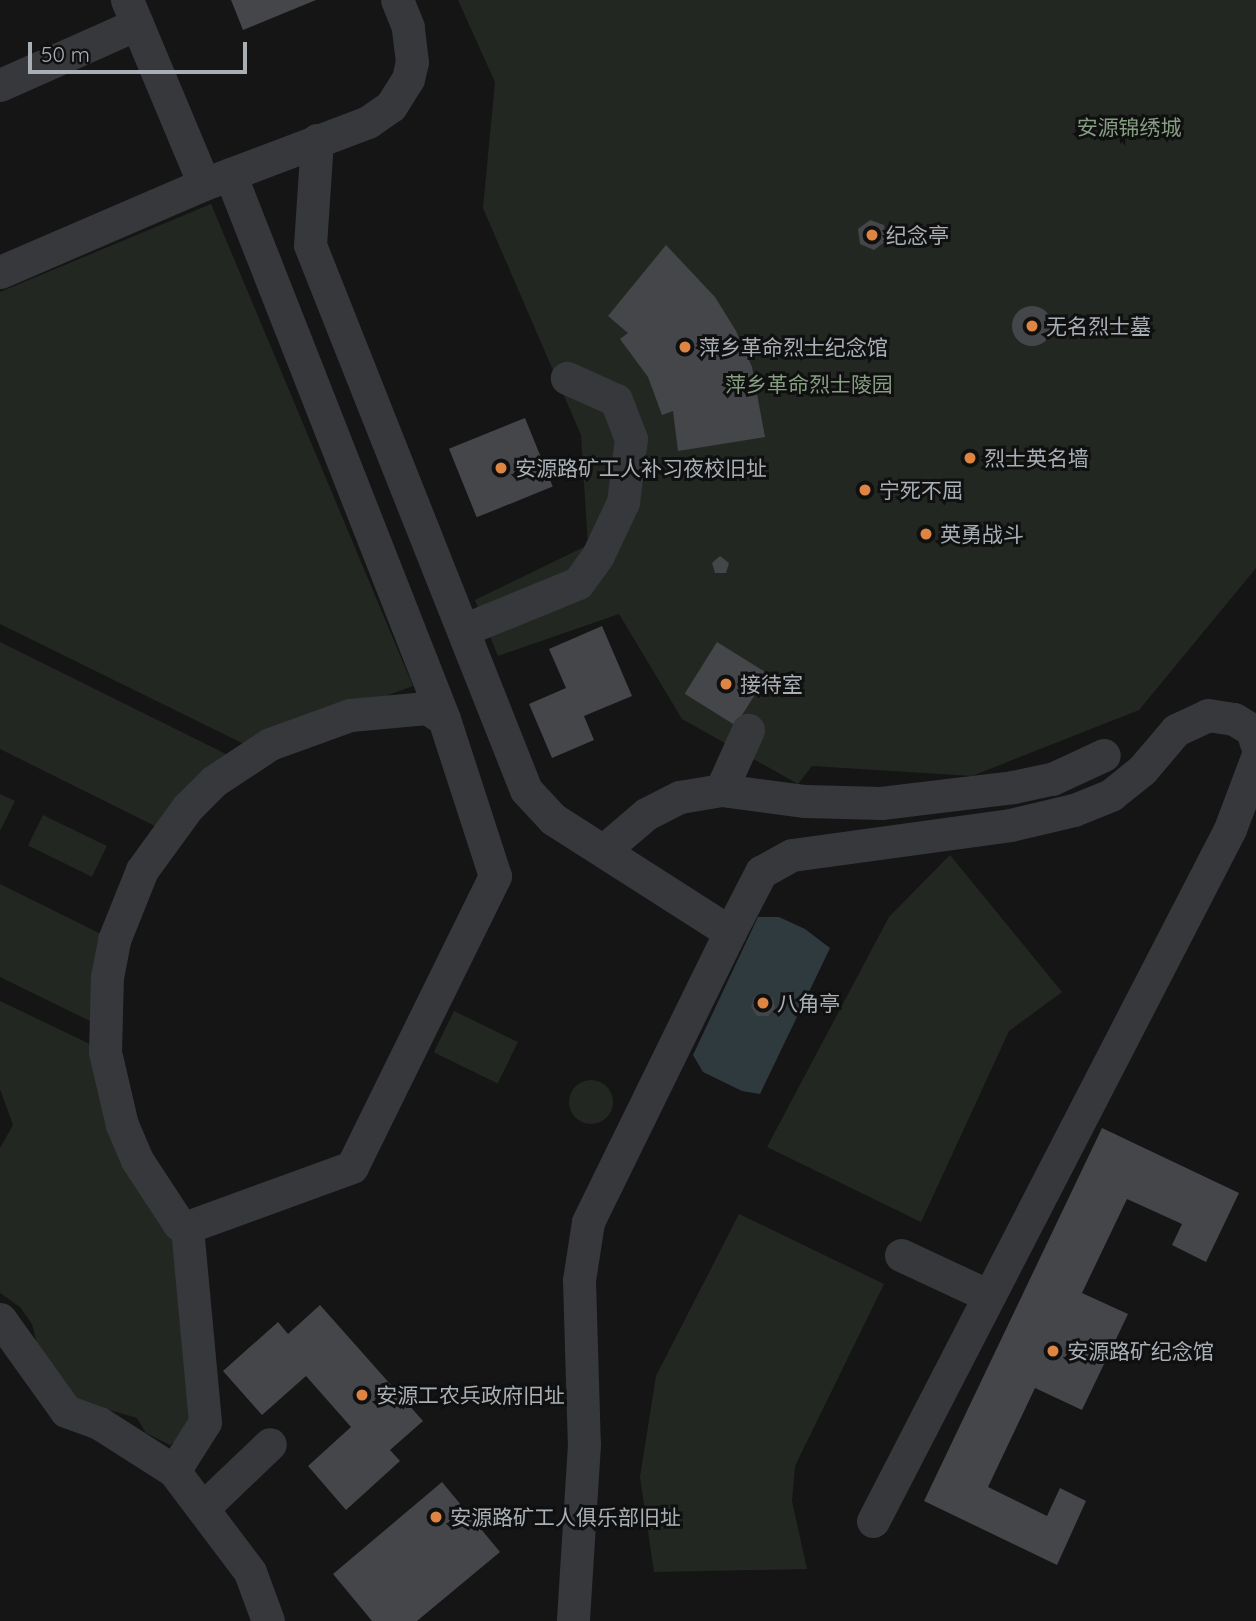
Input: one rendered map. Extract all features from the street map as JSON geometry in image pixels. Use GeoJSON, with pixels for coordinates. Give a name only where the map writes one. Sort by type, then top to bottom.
{"type":"FeatureCollection","features":[{"type":"Feature","properties":{"kind":"street"},"geometry":{"type":"LineString","coordinates":[[0,272],[217,179],[368,122],[400,94],[410,70],[412,44],[397,0]]}},
{"type":"Feature","properties":{"kind":"street"},"geometry":{"type":"LineString","coordinates":[[0,85],[132,12],[217,179],[444,719],[495,876],[352,1167],[187,1227],[179,1224],[137,1160],[122,1125],[105,1052],[104,1014],[114,940],[142,870],[163,837],[205,790],[278,740],[337,718],[387,709],[427,708],[444,719]]}},
{"type":"Feature","properties":{"kind":"street"},"geometry":{"type":"LineString","coordinates":[[317,140],[310,245],[526,790],[553,819],[730,932]]}},
{"type":"Feature","properties":{"kind":"street"},"geometry":{"type":"LineString","coordinates":[[463,630],[578,583],[598,555],[623,502],[631,439],[616,400],[567,378]]}},
{"type":"Feature","properties":{"kind":"street"},"geometry":{"type":"LineString","coordinates":[[573,1621],[584,1444],[579,1280],[588,1222],[761,872],[792,855],[1010,825],[1074,810],[1111,795],[1142,770],[1176,730],[1208,715],[1234,719],[1252,730],[1256,743]]}},
{"type":"Feature","properties":{"kind":"street"},"geometry":{"type":"LineString","coordinates":[[721,790],[748,730]]}},
{"type":"Feature","properties":{"kind":"street"},"geometry":{"type":"LineString","coordinates":[[604,850],[646,814],[680,797],[721,790],[805,801],[881,803],[1013,787],[1052,779],[1104,755]]}},
{"type":"Feature","properties":{"kind":"street"},"geometry":{"type":"LineString","coordinates":[[873,1521],[1230,829],[1256,760]]}},
{"type":"Feature","properties":{"kind":"street"},"geometry":{"type":"LineString","coordinates":[[174,1471],[205,1422],[187,1227]]}},
{"type":"Feature","properties":{"kind":"street"},"geometry":{"type":"LineString","coordinates":[[901,1255],[989,1296]]}},
{"type":"Feature","properties":{"kind":"street"},"geometry":{"type":"LineString","coordinates":[[0,1319],[66,1411],[99,1423],[174,1471],[204,1507],[250,1572],[268,1621]]}},
{"type":"Feature","properties":{"kind":"street"},"geometry":{"type":"LineString","coordinates":[[204,1507],[270,1444]]}},
{"type":"Feature","properties":{"kind":"green space"},"geometry":{"type":"Polygon","coordinates":[[[458,0],[1256,0],[1256,568],[1139,710],[972,776],[812,766],[798,784],[682,719],[619,614],[498,656],[475,600],[588,545],[581,435],[483,208],[495,82],[458,0]]]}},
{"type":"Feature","properties":{"kind":"green space"},"geometry":{"type":"Polygon","coordinates":[[[211,204],[413,686],[248,746],[0,624],[0,292],[211,204]]]}},
{"type":"Feature","properties":{"kind":"green space"},"geometry":{"type":"Polygon","coordinates":[[[0,642],[228,755],[157,827],[0,749],[0,642]]]}},
{"type":"Feature","properties":{"kind":"green space"},"geometry":{"type":"Polygon","coordinates":[[[0,794],[15,801],[0,831],[0,794]]]}},
{"type":"Feature","properties":{"kind":"green space"},"geometry":{"type":"Polygon","coordinates":[[[43,815],[107,846],[92,877],[28,846],[43,815]]]}},
{"type":"Feature","properties":{"kind":"green space"},"geometry":{"type":"Polygon","coordinates":[[[950,855],[1062,992],[1009,1031],[921,1222],[767,1147],[889,917],[950,855]]]}},
{"type":"Feature","properties":{"kind":"green space"},"geometry":{"type":"Polygon","coordinates":[[[0,884],[103,935],[92,1022],[0,977],[0,884]]]}},
{"type":"Feature","properties":{"kind":"green space"},"geometry":{"type":"Polygon","coordinates":[[[0,1001],[94,1046],[173,1237],[196,1403],[186,1431],[170,1445],[146,1433],[137,1418],[75,1400],[42,1363],[32,1324],[20,1307],[0,1293],[0,1148],[13,1125],[0,1089],[0,1001]]]}},
{"type":"Feature","properties":{"kind":"green space"},"geometry":{"type":"Polygon","coordinates":[[[454,1011],[518,1042],[498,1083],[434,1052],[454,1011]]]}},
{"type":"Feature","properties":{"kind":"green space"},"geometry":{"type":"Polygon","coordinates":[[[591,1080],[600,1081],[607,1086],[612,1093],[612,1111],[607,1118],[600,1123],[591,1124],[582,1123],[575,1118],[570,1111],[569,1102],[570,1093],[575,1086],[582,1081],[591,1080]]]}},
{"type":"Feature","properties":{"kind":"green space"},"geometry":{"type":"Polygon","coordinates":[[[739,1214],[884,1284],[795,1466],[792,1501],[807,1569],[654,1572],[640,1477],[656,1376],[739,1214]]]}},
{"type":"Feature","properties":{"kind":"shaded area"},"geometry":{"type":"Polygon","coordinates":[[[758,917],[779,917],[805,929],[830,948],[760,1094],[742,1091],[703,1072],[693,1055],[758,917]]]}},
{"type":"Feature","properties":{"kind":"building"},"geometry":{"type":"Polygon","coordinates":[[[231,0],[316,0],[243,30],[231,0]]]}},
{"type":"Feature","properties":{"kind":"building","name":"纪念亭"},"geometry":{"type":"Polygon","coordinates":[[[870,220],[884,225],[886,241],[874,250],[860,244],[858,229],[870,220]]]}},
{"type":"Feature","properties":{"kind":"building","name":"萍乡革命烈士纪念馆"},"geometry":{"type":"Polygon","coordinates":[[[666,245],[715,297],[736,331],[752,367],[765,437],[678,451],[673,411],[662,415],[648,377],[620,339],[628,333],[608,316],[666,245]]]}},
{"type":"Feature","properties":{"kind":"building","name":"无名烈士墓"},"geometry":{"type":"Polygon","coordinates":[[[1032,306],[1040,307],[1046,312],[1051,318],[1051,334],[1046,340],[1040,345],[1032,346],[1024,345],[1018,340],[1013,334],[1012,326],[1013,318],[1018,312],[1024,307],[1032,306]]]}},
{"type":"Feature","properties":{"kind":"building","name":"安源路矿工人补习夜校旧址"},"geometry":{"type":"Polygon","coordinates":[[[525,418],[553,487],[477,517],[449,449],[525,418]]]}},
{"type":"Feature","properties":{"kind":"building"},"geometry":{"type":"Polygon","coordinates":[[[720,556],[729,563],[726,573],[715,573],[712,563],[720,556]]]}},
{"type":"Feature","properties":{"kind":"building"},"geometry":{"type":"Polygon","coordinates":[[[602,626],[632,696],[584,716],[594,740],[552,758],[529,704],[566,688],[549,649],[602,626]]]}},
{"type":"Feature","properties":{"kind":"building","name":"接待室"},"geometry":{"type":"Polygon","coordinates":[[[717,642],[768,674],[736,726],[685,694],[717,642]]]}},
{"type":"Feature","properties":{"kind":"building","name":"八角亭"},"geometry":{"type":"Polygon","coordinates":[[[763,993],[773,998],[775,1008],[768,1016],[757,1016],[751,1007],[754,997],[763,993]]]}},
{"type":"Feature","properties":{"kind":"building","name":"安源路矿纪念馆"},"geometry":{"type":"Polygon","coordinates":[[[1102,1128],[1239,1193],[1206,1262],[1172,1245],[1182,1224],[1127,1199],[1082,1293],[1128,1314],[1082,1410],[1035,1388],[988,1487],[1047,1516],[1060,1488],[1086,1501],[1057,1565],[924,1501],[1102,1128]]]}},
{"type":"Feature","properties":{"kind":"building","name":"安源工农兵政府旧址"},"geometry":{"type":"Polygon","coordinates":[[[320,1305],[423,1421],[390,1450],[400,1461],[346,1510],[308,1466],[351,1427],[306,1376],[262,1415],[223,1371],[278,1322],[288,1334],[320,1305]]]}},
{"type":"Feature","properties":{"kind":"building","name":"安源路矿工人俱乐部旧址"},"geometry":{"type":"Polygon","coordinates":[[[442,1482],[500,1552],[417,1621],[372,1621],[333,1574],[442,1482]]]}},
{"type":"Feature","properties":{"kind":"place","name":"纪念亭"},"geometry":{"type":"Point","coordinates":[872,235]}},
{"type":"Feature","properties":{"kind":"place","name":"无名烈士墓"},"geometry":{"type":"Point","coordinates":[1032,326]}},
{"type":"Feature","properties":{"kind":"place","name":"萍乡革命烈士纪念馆"},"geometry":{"type":"Point","coordinates":[685,347]}},
{"type":"Feature","properties":{"kind":"place","name":"烈士英名墙"},"geometry":{"type":"Point","coordinates":[970,458]}},
{"type":"Feature","properties":{"kind":"place","name":"安源路矿工人补习夜校旧址"},"geometry":{"type":"Point","coordinates":[501,468]}},
{"type":"Feature","properties":{"kind":"place","name":"宁死不屈"},"geometry":{"type":"Point","coordinates":[865,490]}},
{"type":"Feature","properties":{"kind":"place","name":"英勇战斗"},"geometry":{"type":"Point","coordinates":[926,534]}},
{"type":"Feature","properties":{"kind":"place","name":"接待室"},"geometry":{"type":"Point","coordinates":[726,684]}},
{"type":"Feature","properties":{"kind":"place","name":"八角亭"},"geometry":{"type":"Point","coordinates":[763,1003]}},
{"type":"Feature","properties":{"kind":"place","name":"安源路矿纪念馆"},"geometry":{"type":"Point","coordinates":[1053,1351]}},
{"type":"Feature","properties":{"kind":"place","name":"安源工农兵政府旧址"},"geometry":{"type":"Point","coordinates":[362,1395]}},
{"type":"Feature","properties":{"kind":"place","name":"安源路矿工人俱乐部旧址"},"geometry":{"type":"Point","coordinates":[436,1517]}},
{"type":"Feature","properties":{"kind":"park label","name":"安源锦绣城"},"geometry":{"type":"Point","coordinates":[1129,127]}},
{"type":"Feature","properties":{"kind":"park label","name":"萍乡革命烈士陵园"},"geometry":{"type":"Point","coordinates":[809,384]}}]}
